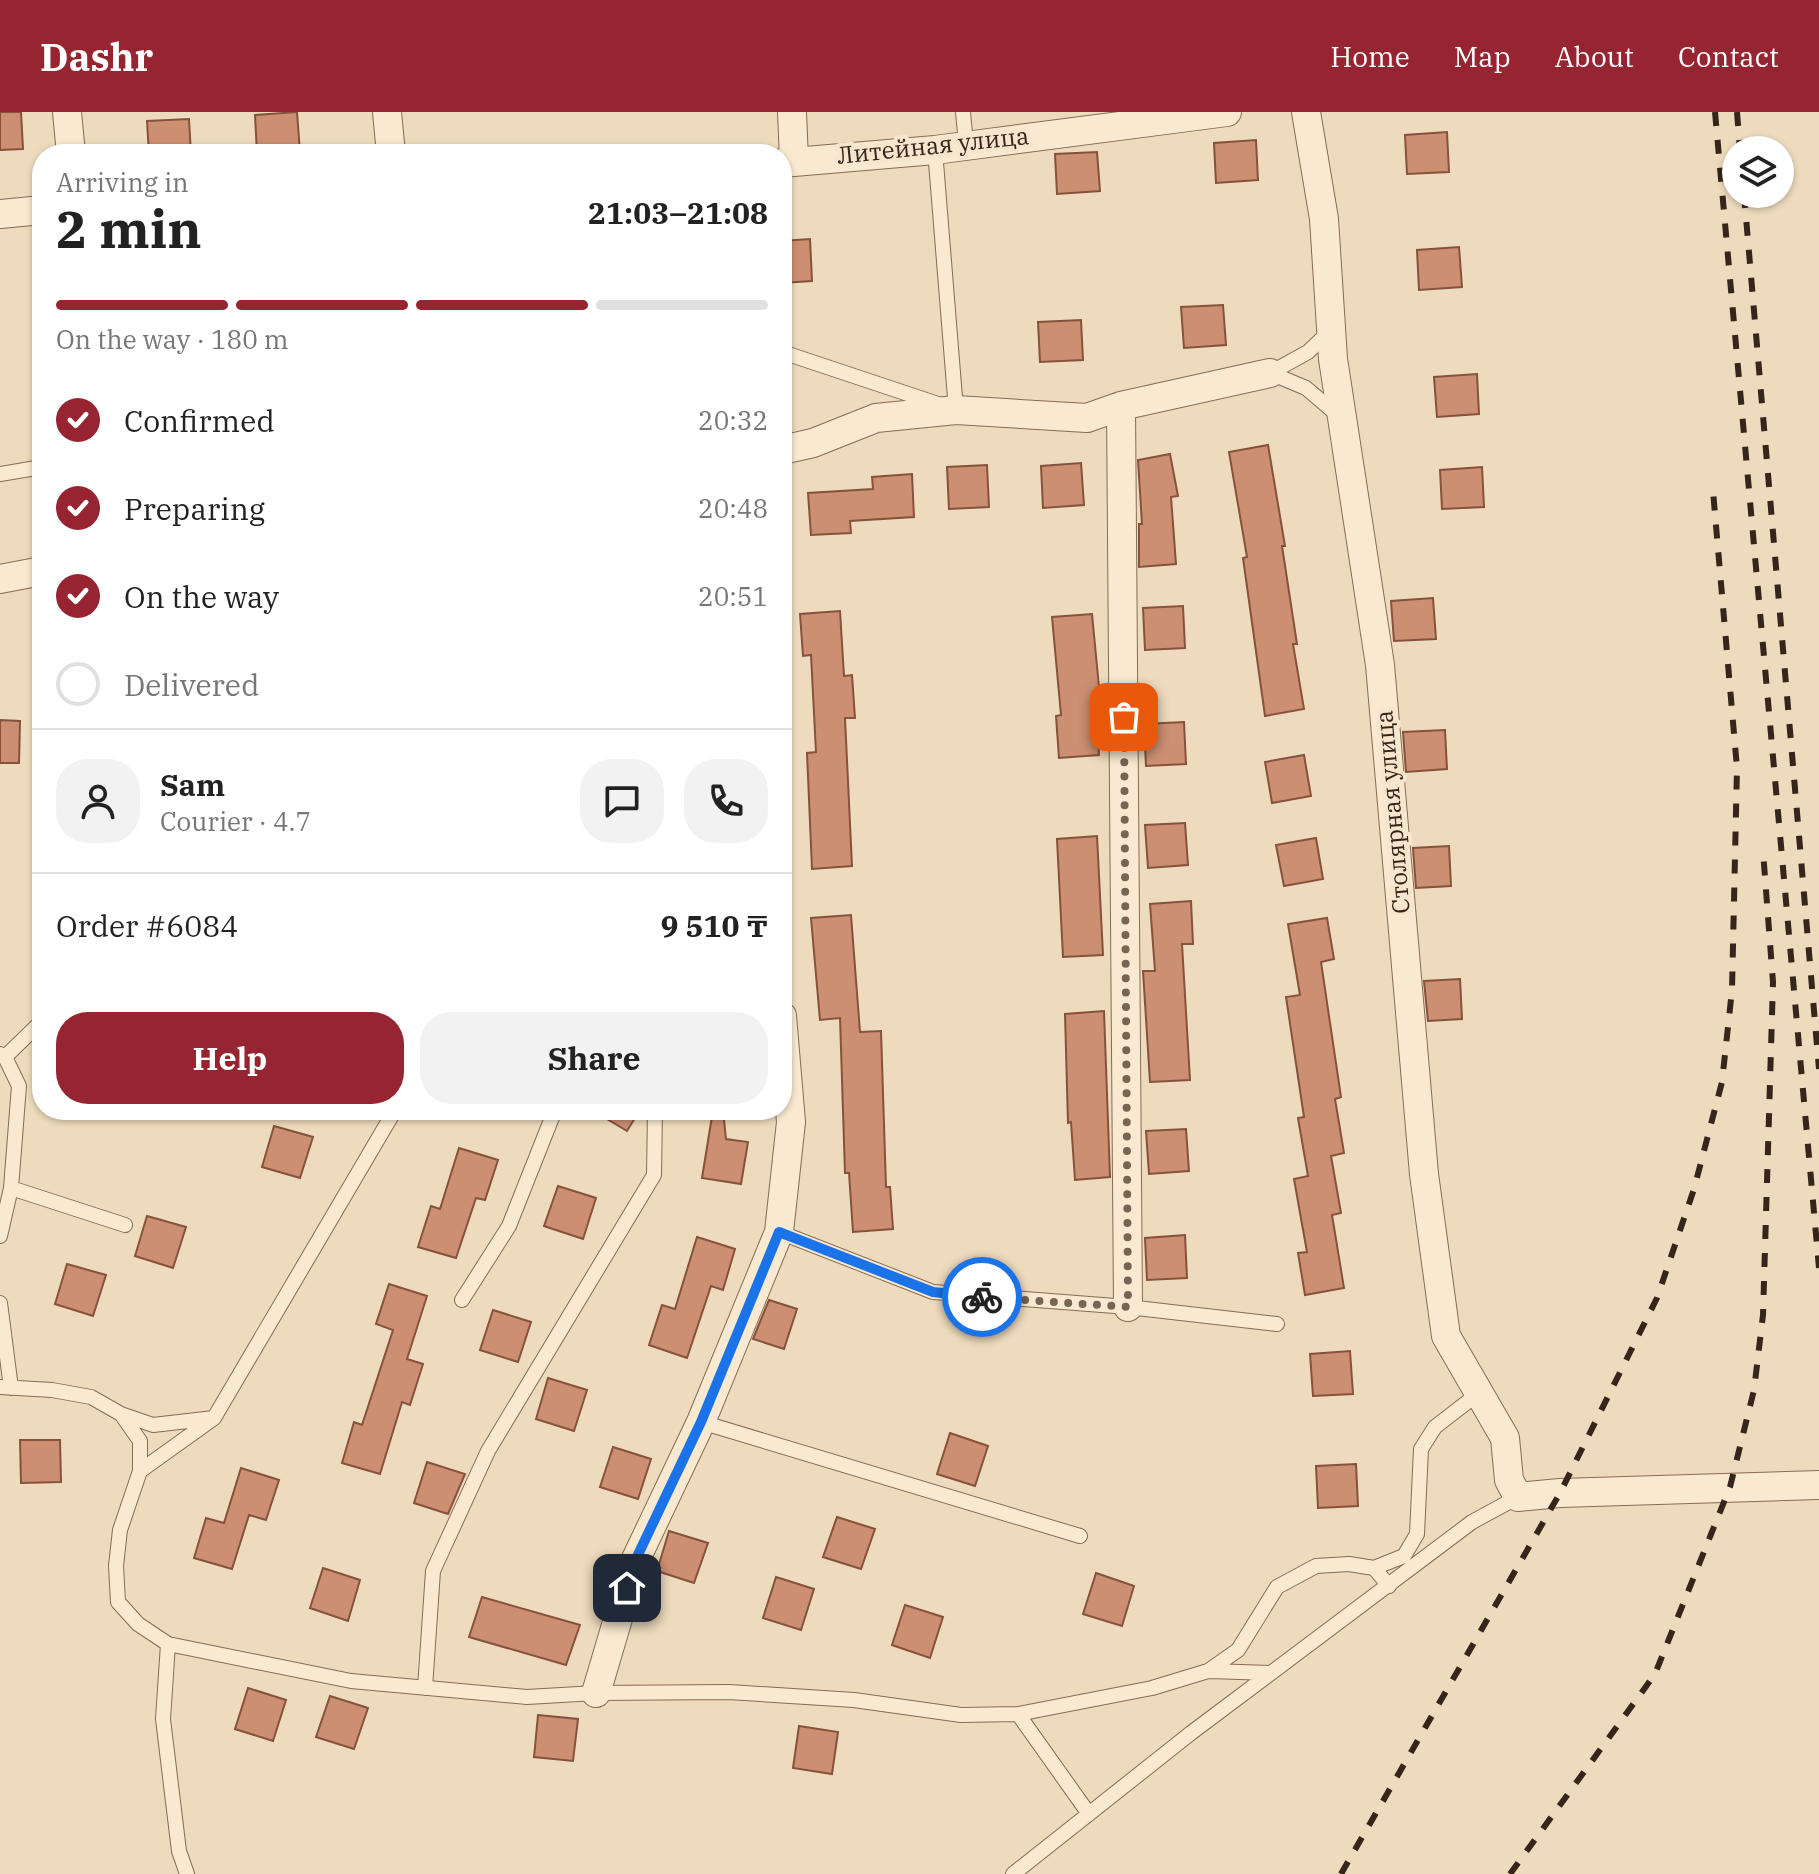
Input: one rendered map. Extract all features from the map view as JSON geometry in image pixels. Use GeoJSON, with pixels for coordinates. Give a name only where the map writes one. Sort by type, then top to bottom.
{"type":"FeatureCollection","features":[{"type":"Feature","properties":{"kind":"street"},"geometry":{"type":"LineString","coordinates":[[67,112],[70,144]]}},
{"type":"Feature","properties":{"kind":"street"},"geometry":{"type":"LineString","coordinates":[[387,112],[390,144]]}},
{"type":"Feature","properties":{"kind":"street"},"geometry":{"type":"LineString","coordinates":[[789,144],[792,112]]}},
{"type":"Feature","properties":{"kind":"street","name":"Литейная улица"},"geometry":{"type":"LineString","coordinates":[[792,161],[935,150],[1227,112]]}},
{"type":"Feature","properties":{"kind":"street","name":"Столярная улица"},"geometry":{"type":"LineString","coordinates":[[1306,112],[1324,219],[1331,330],[1342,419],[1380,665],[1424,1174],[1446,1336],[1505,1438],[1509,1480],[1518,1497]]}},
{"type":"Feature","properties":{"kind":"street"},"geometry":{"type":"LineString","coordinates":[[0,214],[32,211]]}},
{"type":"Feature","properties":{"kind":"street"},"geometry":{"type":"LineString","coordinates":[[792,448],[813,443],[876,418],[956,410],[1087,418],[1121,406],[1270,373]]}},
{"type":"Feature","properties":{"kind":"street"},"geometry":{"type":"LineString","coordinates":[[1121,406],[1128,1307]]}},
{"type":"Feature","properties":{"kind":"street"},"geometry":{"type":"LineString","coordinates":[[0,579],[32,573]]}},
{"type":"Feature","properties":{"kind":"street"},"geometry":{"type":"LineString","coordinates":[[596,1693],[635,1561],[701,1422],[779,1232],[791,1120]]}},
{"type":"Feature","properties":{"kind":"street"},"geometry":{"type":"LineString","coordinates":[[1518,1497],[1819,1485]]}},
{"type":"Feature","properties":{"kind":"lane"},"geometry":{"type":"LineString","coordinates":[[963,112],[966,144]]}},
{"type":"Feature","properties":{"kind":"lane"},"geometry":{"type":"LineString","coordinates":[[792,355],[956,410],[935,150]]}},
{"type":"Feature","properties":{"kind":"lane"},"geometry":{"type":"LineString","coordinates":[[1270,373],[1308,352],[1331,330]]}},
{"type":"Feature","properties":{"kind":"lane"},"geometry":{"type":"LineString","coordinates":[[1270,373],[1306,388],[1342,419]]}},
{"type":"Feature","properties":{"kind":"lane"},"geometry":{"type":"LineString","coordinates":[[0,474],[32,469]]}},
{"type":"Feature","properties":{"kind":"lane"},"geometry":{"type":"LineString","coordinates":[[0,1236],[11,1188],[19,1086],[3,1055],[32,1030]]}},
{"type":"Feature","properties":{"kind":"lane"},"geometry":{"type":"LineString","coordinates":[[140,1471],[214,1418],[389,1120]]}},
{"type":"Feature","properties":{"kind":"lane"},"geometry":{"type":"LineString","coordinates":[[462,1300],[509,1226],[551,1120]]}},
{"type":"Feature","properties":{"kind":"lane"},"geometry":{"type":"LineString","coordinates":[[425,1688],[433,1571],[488,1451],[654,1175],[655,1120]]}},
{"type":"Feature","properties":{"kind":"lane"},"geometry":{"type":"LineString","coordinates":[[11,1188],[125,1225]]}},
{"type":"Feature","properties":{"kind":"lane"},"geometry":{"type":"LineString","coordinates":[[779,1232],[933,1292],[1128,1307],[1277,1324]]}},
{"type":"Feature","properties":{"kind":"lane"},"geometry":{"type":"LineString","coordinates":[[0,1303],[6,1387],[91,1397],[121,1414],[153,1425],[214,1418]]}},
{"type":"Feature","properties":{"kind":"lane"},"geometry":{"type":"LineString","coordinates":[[121,1414],[140,1441],[140,1471],[120,1530],[116,1566],[118,1602],[138,1624],[168,1644],[351,1681],[425,1688],[527,1697],[729,1692],[854,1700],[961,1715],[1018,1714],[1152,1688],[1208,1671],[1238,1650],[1277,1587],[1316,1566],[1349,1564],[1374,1568],[1404,1556],[1417,1534],[1421,1449],[1435,1427],[1479,1393]]}},
{"type":"Feature","properties":{"kind":"lane"},"geometry":{"type":"LineString","coordinates":[[701,1422],[1080,1536]]}},
{"type":"Feature","properties":{"kind":"lane"},"geometry":{"type":"LineString","coordinates":[[1013,1874],[1271,1673],[1472,1522],[1518,1497]]}},
{"type":"Feature","properties":{"kind":"lane"},"geometry":{"type":"LineString","coordinates":[[1374,1568],[1389,1586]]}},
{"type":"Feature","properties":{"kind":"lane"},"geometry":{"type":"LineString","coordinates":[[168,1644],[163,1719],[179,1851],[187,1874]]}},
{"type":"Feature","properties":{"kind":"lane"},"geometry":{"type":"LineString","coordinates":[[1208,1671],[1271,1673]]}},
{"type":"Feature","properties":{"kind":"lane"},"geometry":{"type":"LineString","coordinates":[[1018,1714],[1089,1814]]}},
{"type":"Feature","properties":{"kind":"building"},"geometry":{"type":"Polygon","coordinates":[[[0,112],[21,112],[23,149],[0,150],[0,112]]]}},
{"type":"Feature","properties":{"kind":"building"},"geometry":{"type":"Polygon","coordinates":[[[297,112],[299,144],[256,144],[255,115],[297,112]]]}},
{"type":"Feature","properties":{"kind":"building"},"geometry":{"type":"Polygon","coordinates":[[[189,119],[190,144],[148,144],[147,121],[189,119]]]}},
{"type":"Feature","properties":{"kind":"building"},"geometry":{"type":"Polygon","coordinates":[[[1447,132],[1449,172],[1407,174],[1405,135],[1447,132]]]}},
{"type":"Feature","properties":{"kind":"building"},"geometry":{"type":"Polygon","coordinates":[[[1256,140],[1258,180],[1216,183],[1214,143],[1256,140]]]}},
{"type":"Feature","properties":{"kind":"building"},"geometry":{"type":"Polygon","coordinates":[[[1097,152],[1100,191],[1057,194],[1055,154],[1097,152]]]}},
{"type":"Feature","properties":{"kind":"building"},"geometry":{"type":"Polygon","coordinates":[[[810,239],[812,281],[792,282],[792,240],[810,239]]]}},
{"type":"Feature","properties":{"kind":"building"},"geometry":{"type":"Polygon","coordinates":[[[1459,247],[1462,287],[1419,290],[1417,250],[1459,247]]]}},
{"type":"Feature","properties":{"kind":"building"},"geometry":{"type":"Polygon","coordinates":[[[1223,305],[1226,345],[1184,348],[1181,307],[1223,305]]]}},
{"type":"Feature","properties":{"kind":"building"},"geometry":{"type":"Polygon","coordinates":[[[1081,320],[1083,360],[1040,362],[1038,322],[1081,320]]]}},
{"type":"Feature","properties":{"kind":"building"},"geometry":{"type":"Polygon","coordinates":[[[1477,374],[1479,414],[1437,417],[1434,377],[1477,374]]]}},
{"type":"Feature","properties":{"kind":"building"},"geometry":{"type":"Polygon","coordinates":[[[1268,445],[1285,546],[1282,546],[1297,644],[1293,644],[1304,709],[1265,716],[1243,558],[1247,557],[1229,452],[1268,445]]]}},
{"type":"Feature","properties":{"kind":"building"},"geometry":{"type":"Polygon","coordinates":[[[1170,454],[1178,496],[1171,497],[1176,564],[1139,567],[1139,524],[1142,524],[1138,460],[1170,454]]]}},
{"type":"Feature","properties":{"kind":"building"},"geometry":{"type":"Polygon","coordinates":[[[1081,463],[1084,505],[1043,508],[1041,466],[1081,463]]]}},
{"type":"Feature","properties":{"kind":"building"},"geometry":{"type":"Polygon","coordinates":[[[987,465],[989,507],[949,509],[947,467],[987,465]]]}},
{"type":"Feature","properties":{"kind":"building"},"geometry":{"type":"Polygon","coordinates":[[[1482,467],[1484,507],[1442,509],[1440,470],[1482,467]]]}},
{"type":"Feature","properties":{"kind":"building"},"geometry":{"type":"Polygon","coordinates":[[[912,474],[914,517],[850,521],[851,533],[811,535],[808,493],[873,489],[872,477],[912,474]]]}},
{"type":"Feature","properties":{"kind":"building"},"geometry":{"type":"Polygon","coordinates":[[[1433,598],[1436,639],[1394,641],[1391,601],[1433,598]]]}},
{"type":"Feature","properties":{"kind":"building"},"geometry":{"type":"Polygon","coordinates":[[[1183,606],[1185,648],[1145,650],[1143,608],[1183,606]]]}},
{"type":"Feature","properties":{"kind":"building"},"geometry":{"type":"Polygon","coordinates":[[[840,611],[844,676],[852,675],[855,718],[845,718],[852,866],[812,869],[807,753],[816,752],[811,655],[803,656],[800,614],[840,611]]]}},
{"type":"Feature","properties":{"kind":"building"},"geometry":{"type":"Polygon","coordinates":[[[1092,614],[1101,708],[1096,708],[1099,755],[1059,758],[1056,716],[1061,715],[1052,617],[1092,614]]]}},
{"type":"Feature","properties":{"kind":"building"},"geometry":{"type":"Polygon","coordinates":[[[0,720],[20,721],[19,763],[0,763],[0,720]]]}},
{"type":"Feature","properties":{"kind":"building"},"geometry":{"type":"Polygon","coordinates":[[[1184,722],[1186,764],[1146,766],[1144,724],[1184,722]]]}},
{"type":"Feature","properties":{"kind":"building"},"geometry":{"type":"Polygon","coordinates":[[[1445,730],[1447,769],[1406,772],[1403,732],[1445,730]]]}},
{"type":"Feature","properties":{"kind":"building"},"geometry":{"type":"Polygon","coordinates":[[[1304,755],[1311,796],[1272,803],[1265,762],[1304,755]]]}},
{"type":"Feature","properties":{"kind":"building"},"geometry":{"type":"Polygon","coordinates":[[[1185,823],[1188,865],[1148,868],[1145,825],[1185,823]]]}},
{"type":"Feature","properties":{"kind":"building"},"geometry":{"type":"Polygon","coordinates":[[[1097,836],[1103,955],[1063,957],[1057,839],[1097,836]]]}},
{"type":"Feature","properties":{"kind":"building"},"geometry":{"type":"Polygon","coordinates":[[[1316,838],[1323,879],[1284,886],[1276,845],[1316,838]]]}},
{"type":"Feature","properties":{"kind":"building"},"geometry":{"type":"Polygon","coordinates":[[[1449,846],[1451,886],[1416,888],[1413,848],[1449,846]]]}},
{"type":"Feature","properties":{"kind":"building"},"geometry":{"type":"Polygon","coordinates":[[[1191,901],[1193,944],[1182,944],[1190,1080],[1150,1082],[1143,971],[1155,971],[1150,904],[1191,901]]]}},
{"type":"Feature","properties":{"kind":"building"},"geometry":{"type":"Polygon","coordinates":[[[851,915],[860,1032],[881,1031],[886,1187],[890,1187],[893,1229],[853,1232],[849,1173],[845,1173],[840,1018],[820,1020],[811,918],[851,915]]]}},
{"type":"Feature","properties":{"kind":"building"},"geometry":{"type":"Polygon","coordinates":[[[1327,918],[1334,959],[1321,962],[1341,1097],[1335,1099],[1344,1153],[1331,1156],[1341,1213],[1332,1215],[1344,1288],[1305,1295],[1298,1253],[1307,1252],[1294,1179],[1308,1176],[1298,1118],[1304,1117],[1286,997],[1300,995],[1288,924],[1327,918]]]}},
{"type":"Feature","properties":{"kind":"building"},"geometry":{"type":"Polygon","coordinates":[[[1460,979],[1462,1019],[1428,1021],[1424,981],[1460,979]]]}},
{"type":"Feature","properties":{"kind":"building"},"geometry":{"type":"Polygon","coordinates":[[[1104,1011],[1110,1177],[1075,1180],[1071,1122],[1068,1123],[1065,1014],[1104,1011]]]}},
{"type":"Feature","properties":{"kind":"building"},"geometry":{"type":"Polygon","coordinates":[[[609,1120],[634,1120],[627,1131],[609,1120]]]}},
{"type":"Feature","properties":{"kind":"building"},"geometry":{"type":"Polygon","coordinates":[[[711,1120],[724,1120],[726,1139],[748,1142],[741,1184],[702,1178],[711,1120]]]}},
{"type":"Feature","properties":{"kind":"building"},"geometry":{"type":"Polygon","coordinates":[[[274,1126],[313,1137],[300,1178],[262,1167],[274,1126]]]}},
{"type":"Feature","properties":{"kind":"building"},"geometry":{"type":"Polygon","coordinates":[[[1186,1129],[1189,1171],[1149,1174],[1146,1131],[1186,1129]]]}},
{"type":"Feature","properties":{"kind":"building"},"geometry":{"type":"Polygon","coordinates":[[[459,1148],[498,1160],[485,1200],[476,1198],[456,1258],[418,1247],[431,1206],[440,1209],[459,1148]]]}},
{"type":"Feature","properties":{"kind":"building"},"geometry":{"type":"Polygon","coordinates":[[[558,1186],[596,1198],[583,1239],[544,1226],[558,1186]]]}},
{"type":"Feature","properties":{"kind":"building"},"geometry":{"type":"Polygon","coordinates":[[[147,1216],[186,1227],[173,1268],[135,1256],[147,1216]]]}},
{"type":"Feature","properties":{"kind":"building"},"geometry":{"type":"Polygon","coordinates":[[[1185,1235],[1187,1278],[1147,1280],[1145,1238],[1185,1235]]]}},
{"type":"Feature","properties":{"kind":"building"},"geometry":{"type":"Polygon","coordinates":[[[697,1237],[735,1249],[723,1290],[711,1286],[687,1358],[649,1345],[662,1305],[675,1309],[697,1237]]]}},
{"type":"Feature","properties":{"kind":"building"},"geometry":{"type":"Polygon","coordinates":[[[67,1264],[106,1275],[93,1316],[55,1304],[67,1264]]]}},
{"type":"Feature","properties":{"kind":"building"},"geometry":{"type":"Polygon","coordinates":[[[389,1284],[427,1296],[407,1359],[423,1364],[410,1405],[402,1402],[380,1474],[342,1463],[354,1422],[362,1425],[393,1330],[376,1324],[389,1284]]]}},
{"type":"Feature","properties":{"kind":"building"},"geometry":{"type":"Polygon","coordinates":[[[769,1300],[797,1309],[784,1349],[753,1339],[769,1300]]]}},
{"type":"Feature","properties":{"kind":"building"},"geometry":{"type":"Polygon","coordinates":[[[493,1310],[531,1322],[518,1362],[480,1350],[493,1310]]]}},
{"type":"Feature","properties":{"kind":"building"},"geometry":{"type":"Polygon","coordinates":[[[1350,1351],[1353,1394],[1313,1396],[1310,1354],[1350,1351]]]}},
{"type":"Feature","properties":{"kind":"building"},"geometry":{"type":"Polygon","coordinates":[[[548,1378],[587,1390],[574,1431],[536,1419],[548,1378]]]}},
{"type":"Feature","properties":{"kind":"building"},"geometry":{"type":"Polygon","coordinates":[[[950,1433],[988,1446],[975,1486],[937,1474],[950,1433]]]}},
{"type":"Feature","properties":{"kind":"building"},"geometry":{"type":"Polygon","coordinates":[[[20,1440],[60,1440],[61,1482],[21,1483],[20,1440]]]}},
{"type":"Feature","properties":{"kind":"building"},"geometry":{"type":"Polygon","coordinates":[[[613,1447],[651,1459],[638,1499],[600,1487],[613,1447]]]}},
{"type":"Feature","properties":{"kind":"building"},"geometry":{"type":"Polygon","coordinates":[[[427,1462],[465,1474],[448,1514],[414,1503],[427,1462]]]}},
{"type":"Feature","properties":{"kind":"building"},"geometry":{"type":"Polygon","coordinates":[[[1356,1464],[1358,1506],[1318,1508],[1316,1466],[1356,1464]]]}},
{"type":"Feature","properties":{"kind":"building"},"geometry":{"type":"Polygon","coordinates":[[[241,1468],[279,1480],[266,1520],[249,1515],[232,1569],[194,1558],[206,1518],[224,1523],[241,1468]]]}},
{"type":"Feature","properties":{"kind":"building"},"geometry":{"type":"Polygon","coordinates":[[[837,1517],[875,1529],[861,1569],[823,1557],[837,1517]]]}},
{"type":"Feature","properties":{"kind":"building"},"geometry":{"type":"Polygon","coordinates":[[[669,1531],[708,1543],[694,1583],[657,1571],[669,1531]]]}},
{"type":"Feature","properties":{"kind":"building"},"geometry":{"type":"Polygon","coordinates":[[[323,1568],[360,1580],[348,1621],[310,1608],[323,1568]]]}},
{"type":"Feature","properties":{"kind":"building"},"geometry":{"type":"Polygon","coordinates":[[[1096,1573],[1134,1586],[1122,1626],[1083,1614],[1096,1573]]]}},
{"type":"Feature","properties":{"kind":"building"},"geometry":{"type":"Polygon","coordinates":[[[776,1577],[814,1589],[801,1630],[763,1618],[776,1577]]]}},
{"type":"Feature","properties":{"kind":"building"},"geometry":{"type":"Polygon","coordinates":[[[482,1597],[580,1625],[566,1665],[469,1637],[482,1597]]]}},
{"type":"Feature","properties":{"kind":"building"},"geometry":{"type":"Polygon","coordinates":[[[905,1605],[943,1617],[930,1658],[892,1645],[905,1605]]]}},
{"type":"Feature","properties":{"kind":"building"},"geometry":{"type":"Polygon","coordinates":[[[248,1688],[286,1700],[273,1741],[235,1729],[248,1688]]]}},
{"type":"Feature","properties":{"kind":"building"},"geometry":{"type":"Polygon","coordinates":[[[330,1696],[368,1708],[354,1749],[316,1737],[330,1696]]]}},
{"type":"Feature","properties":{"kind":"building"},"geometry":{"type":"Polygon","coordinates":[[[538,1715],[578,1719],[573,1761],[534,1757],[538,1715]]]}},
{"type":"Feature","properties":{"kind":"building"},"geometry":{"type":"Polygon","coordinates":[[[799,1726],[838,1732],[832,1774],[793,1768],[799,1726]]]}},
{"type":"Feature","properties":{"kind":"railway"},"geometry":{"type":"LineString","coordinates":[[1715,112],[1819,1268]]}},
{"type":"Feature","properties":{"kind":"railway"},"geometry":{"type":"LineString","coordinates":[[1737,112],[1739,136]]}},
{"type":"Feature","properties":{"kind":"railway"},"geometry":{"type":"LineString","coordinates":[[1745,208],[1819,1069]]}},
{"type":"Feature","properties":{"kind":"railway"},"geometry":{"type":"LineString","coordinates":[[1341,1874],[1560,1493],[1657,1298],[1694,1189],[1722,1082],[1732,990],[1737,768],[1713,491]]}},
{"type":"Feature","properties":{"kind":"railway"},"geometry":{"type":"LineString","coordinates":[[1510,1874],[1655,1674],[1730,1487],[1754,1390],[1763,1315],[1773,982],[1763,851]]}},
{"type":"Feature","properties":{"kind":"way so far"},"geometry":{"type":"LineString","coordinates":[[982,1297],[1128,1307],[1124,717]]}},
{"type":"Feature","properties":{"kind":"route"},"geometry":{"type":"LineString","coordinates":[[627,1588],[635,1561],[701,1422],[779,1232],[933,1292],[982,1297]]}}]}
